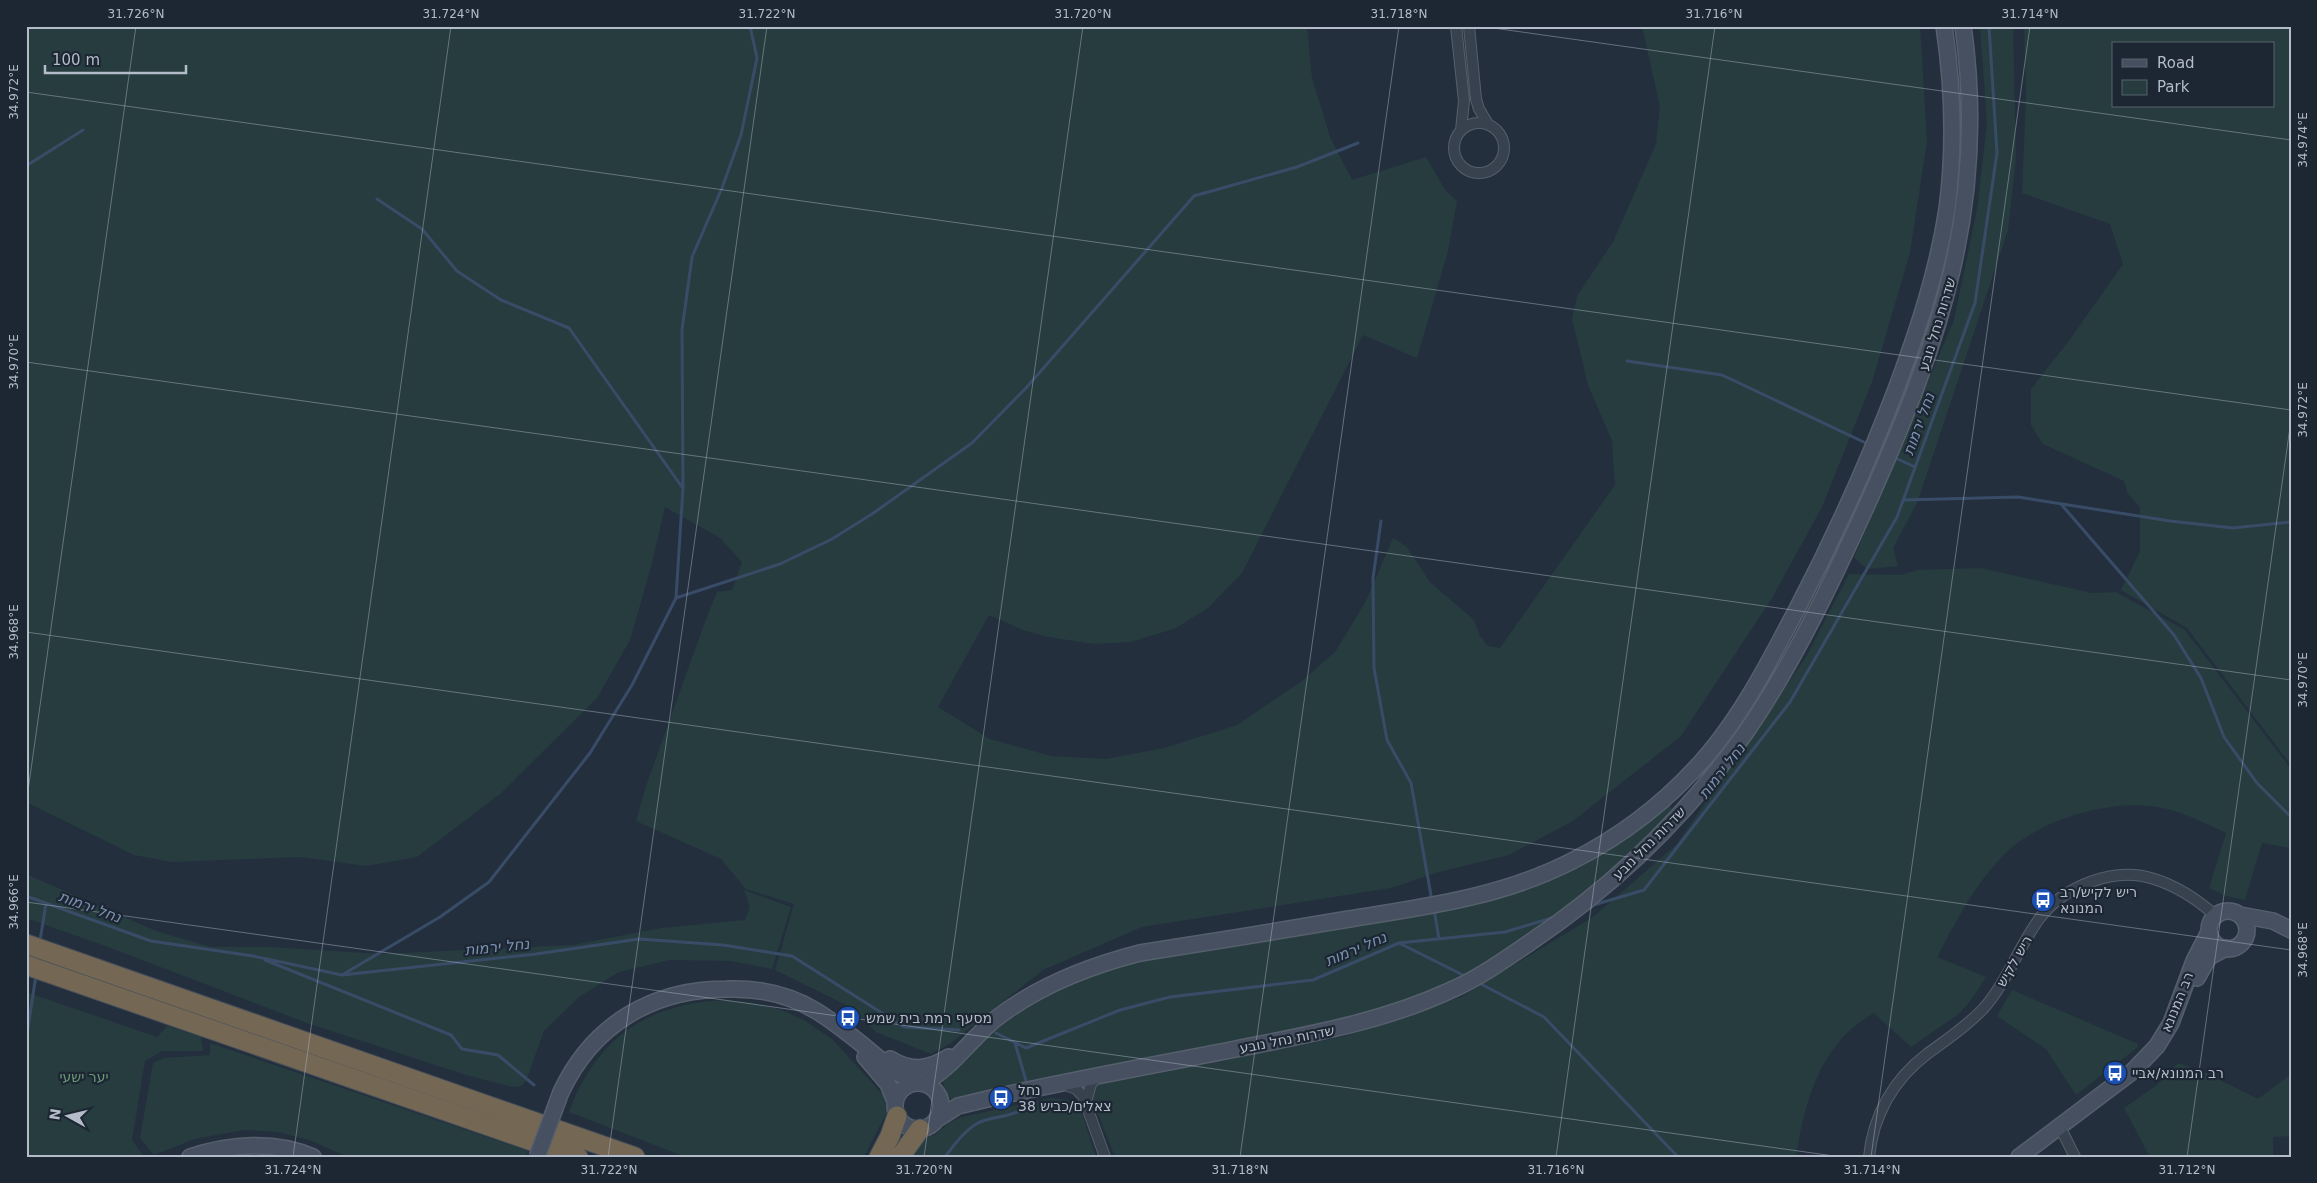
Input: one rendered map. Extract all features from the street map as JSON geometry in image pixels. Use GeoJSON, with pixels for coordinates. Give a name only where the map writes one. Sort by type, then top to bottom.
{"type":"FeatureCollection","features":[{"type":"Feature","properties":{"kind":"highway"},"geometry":{"type":"LineString","coordinates":[[26,944],[635,1157]]}},
{"type":"Feature","properties":{"kind":"highway"},"geometry":{"type":"LineString","coordinates":[[26,965],[578,1157]]}},
{"type":"Feature","properties":{"kind":"highway"},"geometry":{"type":"LineString","coordinates":[[879,1157],[890,1136],[896,1108]]}},
{"type":"Feature","properties":{"kind":"highway"},"geometry":{"type":"LineString","coordinates":[[900,1157],[928,1124]]}},
{"type":"Feature","properties":{"kind":"main road","name":"שדרות נחל נובע"},"geometry":{"type":"LineString","coordinates":[[919,1083],[940,1073],[961,1050],[996,1019],[1019,1002],[1064,979],[1108,961],[1140,953],[1452,902],[1488,894],[1519,884],[1572,862],[1620,834],[1664,801],[1711,751],[1741,708],[1806,591],[1864,469],[1916,334],[1947,210],[1951,168],[1951,90],[1944,26]]}},
{"type":"Feature","properties":{"kind":"main road","name":"שדרות נחל נובע"},"geometry":{"type":"LineString","coordinates":[[928,1124],[958,1106],[1102,1074],[1369,1021],[1452,990],[1515,953],[1589,900],[1661,834],[1703,788],[1764,704],[1842,559],[1886,462],[1934,339],[1957,257],[1969,174],[1970,105],[1963,26]]}},
{"type":"Feature","properties":{"kind":"main road"},"geometry":{"type":"LineString","coordinates":[[2227,911],[2273,922],[2291,930],[2282,927],[2268,927],[2252,933],[2236,947],[2226,948],[2216,944],[2210,932],[2211,922],[2216,916],[2227,911]]}},
{"type":"Feature","properties":{"kind":"main road"},"geometry":{"type":"LineString","coordinates":[[2240,915],[2247,926],[2244,939]]}},
{"type":"Feature","properties":{"kind":"main road","name":"רב המנונא"},"geometry":{"type":"LineString","coordinates":[[2032,1157],[2061,1129],[2133,1071],[2157,1046],[2171,1023],[2190,970],[2210,932]]}},
{"type":"Feature","properties":{"kind":"main road","name":"רב המנונא"},"geometry":{"type":"LineString","coordinates":[[2019,1157],[2130,1086],[2155,1064],[2165,1052],[2180,1026],[2204,963],[2215,952],[2226,948]]}},
{"type":"Feature","properties":{"kind":"main road"},"geometry":{"type":"LineString","coordinates":[[537,1157],[561,1092],[577,1064],[601,1036],[631,1012],[669,996],[702,990],[750,989],[789,998],[828,1020],[892,1061],[912,1069],[933,1066],[961,1050]]}},
{"type":"Feature","properties":{"kind":"main road"},"geometry":{"type":"LineString","coordinates":[[828,1020],[880,1074],[891,1089],[896,1108],[907,1126],[928,1124],[941,1111],[940,1098],[934,1089],[896,1073],[851,1035]]}},
{"type":"Feature","properties":{"kind":"main road"},"geometry":{"type":"LineString","coordinates":[[896,1108],[901,1089],[919,1083]]}},
{"type":"Feature","properties":{"kind":"main road"},"geometry":{"type":"LineString","coordinates":[[190,1157],[219,1149],[251,1146],[286,1148],[313,1157]]}},
{"type":"Feature","properties":{"kind":"street"},"geometry":{"type":"LineString","coordinates":[[1456,26],[1464,101],[1461,130],[1454,143],[1456,158],[1467,170],[1482,173],[1496,166],[1504,152],[1500,135],[1488,124],[1479,109],[1476,99],[1469,26]]}},
{"type":"Feature","properties":{"kind":"street"},"geometry":{"type":"LineString","coordinates":[[1461,130],[1471,124],[1488,124]]}},
{"type":"Feature","properties":{"kind":"street","name":"ריש לקיש"},"geometry":{"type":"LineString","coordinates":[[1869,1157],[1880,1113],[1894,1088],[1913,1066],[1957,1032],[1984,1008],[2000,986],[2040,918],[2064,895],[2102,879],[2118,876],[2153,878],[2180,890],[2216,916]]}},
{"type":"Feature","properties":{"kind":"street"},"geometry":{"type":"LineString","coordinates":[[1086,1102],[1091,1084],[1102,1074]]}},
{"type":"Feature","properties":{"kind":"street"},"geometry":{"type":"LineString","coordinates":[[1057,1084],[1076,1089],[1086,1102],[1105,1157]]}},
{"type":"Feature","properties":{"kind":"street"},"geometry":{"type":"LineString","coordinates":[[2061,1129],[2075,1157]]}},
{"type":"Feature","properties":{"kind":"green space"},"geometry":{"type":"Polygon","coordinates":[[[26,26],[1307,26],[1312,78],[1330,137],[1352,180],[1426,157],[1445,190],[1457,201],[1448,251],[1417,358],[1363,335],[1242,573],[1208,608],[1176,628],[1131,642],[1094,644],[1048,637],[1023,630],[989,615],[938,707],[990,739],[1051,756],[1106,759],[1164,748],[1237,725],[1302,681],[1335,652],[1365,603],[1393,538],[1406,546],[1430,582],[1474,620],[1480,636],[1488,646],[1500,648],[1615,485],[1612,441],[1588,385],[1572,319],[1577,296],[1613,242],[1656,144],[1660,107],[1642,26],[1920,26],[1927,141],[1910,253],[1872,382],[1822,507],[1772,598],[1681,736],[1573,821],[1509,855],[1439,872],[1391,888],[1142,927],[1043,970],[951,1043],[931,1054],[876,1032],[848,1006],[775,970],[794,904],[746,889],[721,859],[636,821],[646,786],[717,592],[732,590],[742,562],[720,538],[665,507],[651,567],[630,640],[597,698],[500,794],[417,857],[366,866],[301,857],[172,862],[134,855],[26,802],[26,26]]]}},
{"type":"Feature","properties":{"kind":"green space"},"geometry":{"type":"Polygon","coordinates":[[[1980,26],[2013,26],[2016,158],[2008,230],[1917,503],[1893,548],[1898,566],[1867,569],[1854,558],[1954,320],[1977,209],[1987,124],[1980,26]]]}},
{"type":"Feature","properties":{"kind":"green space"},"geometry":{"type":"Polygon","coordinates":[[[2024,26],[2291,26],[2291,765],[2187,628],[2121,590],[2140,551],[2140,507],[2128,494],[2124,481],[2043,444],[2031,425],[2031,389],[2071,338],[2123,264],[2110,224],[2022,193],[2026,95],[2024,26]]]}},
{"type":"Feature","properties":{"kind":"green space"},"geometry":{"type":"Polygon","coordinates":[[[1981,568],[2092,593],[2116,592],[2185,630],[2291,769],[2291,848],[2262,843],[2245,900],[2226,896],[2209,888],[2226,833],[2175,811],[2139,805],[2118,806],[2074,815],[2033,833],[2015,845],[1991,869],[1966,905],[1937,957],[1986,977],[1974,996],[1960,1013],[1911,1047],[1874,1013],[1852,1028],[1827,1058],[1812,1089],[1802,1123],[1796,1157],[1115,1157],[1092,1099],[1096,1087],[1102,1084],[1342,1037],[1461,997],[1593,917],[1676,845],[1806,657],[1849,574],[1901,575],[1917,570],[1981,568]]]}},
{"type":"Feature","properties":{"kind":"green space"},"geometry":{"type":"Polygon","coordinates":[[[1670,803],[1671,808],[1675,809],[1648,840],[1580,899],[1539,930],[1496,958],[1457,980],[1422,995],[1330,1023],[953,1104],[940,1077],[1014,1009],[1109,965],[1485,900],[1670,803]]]}},
{"type":"Feature","properties":{"kind":"green space"},"geometry":{"type":"Polygon","coordinates":[[[26,874],[156,931],[211,947],[271,947],[380,954],[573,945],[661,928],[745,920],[750,907],[744,890],[791,907],[772,969],[731,961],[670,960],[619,972],[579,997],[544,1031],[526,1081],[521,1086],[513,1087],[466,1075],[307,1023],[108,947],[26,918],[26,874]]]}},
{"type":"Feature","properties":{"kind":"green space"},"geometry":{"type":"Polygon","coordinates":[[[2012,990],[2138,1044],[2138,1047],[2076,1095],[2046,1049],[1997,1016],[2012,990]]]}},
{"type":"Feature","properties":{"kind":"green space","name":"יער ישעי"},"geometry":{"type":"Polygon","coordinates":[[[26,992],[157,1037],[167,1026],[201,1037],[203,1051],[162,1051],[145,1061],[132,1140],[144,1157],[26,1157],[26,992]]]}},
{"type":"Feature","properties":{"kind":"green space"},"geometry":{"type":"Polygon","coordinates":[[[726,1000],[754,1003],[781,1010],[804,1020],[832,1039],[885,1097],[887,1112],[864,1157],[686,1157],[569,1112],[594,1063],[610,1044],[629,1029],[649,1017],[672,1008],[726,1000]]]}},
{"type":"Feature","properties":{"kind":"green space"},"geometry":{"type":"Polygon","coordinates":[[[210,1043],[528,1151],[526,1157],[348,1157],[309,1140],[278,1132],[244,1130],[195,1139],[154,1155],[140,1138],[153,1063],[164,1058],[210,1055],[210,1043]]]}},
{"type":"Feature","properties":{"kind":"green space"},"geometry":{"type":"Polygon","coordinates":[[[2178,1063],[2206,1073],[2258,1099],[2291,1074],[2291,1136],[2273,1137],[2273,1157],[2150,1157],[2124,1108],[2157,1085],[2178,1063]]]}},
{"type":"Feature","properties":{"kind":"green space"},"geometry":{"type":"Polygon","coordinates":[[[1051,1098],[1067,1100],[1080,1107],[1096,1157],[905,1157],[924,1138],[935,1135],[950,1122],[962,1117],[1051,1098]]]}},
{"type":"Feature","properties":{"kind":"waterway"},"geometry":{"type":"LineString","coordinates":[[342,975],[440,917],[489,882],[590,753],[632,685],[676,598],[683,488],[682,330],[692,257],[722,188],[741,135],[757,58],[750,26]]}},
{"type":"Feature","properties":{"kind":"waterway","name":"נחל ירמות"},"geometry":{"type":"LineString","coordinates":[[1590,906],[1644,890],[1790,702],[1897,517],[1975,303],[1997,153],[1989,26]]}},
{"type":"Feature","properties":{"kind":"waterway"},"geometry":{"type":"LineString","coordinates":[[26,166],[83,130]]}},
{"type":"Feature","properties":{"kind":"waterway"},"geometry":{"type":"LineString","coordinates":[[676,598],[780,564],[832,539],[872,514],[972,443],[1026,388],[1194,196],[1297,167],[1358,143]]}},
{"type":"Feature","properties":{"kind":"waterway"},"geometry":{"type":"LineString","coordinates":[[377,199],[422,229],[457,271],[501,300],[569,328],[682,487]]}},
{"type":"Feature","properties":{"kind":"waterway"},"geometry":{"type":"LineString","coordinates":[[1627,361],[1722,375],[1870,445]]}},
{"type":"Feature","properties":{"kind":"waterway"},"geometry":{"type":"LineString","coordinates":[[1893,457],[1915,467]]}},
{"type":"Feature","properties":{"kind":"waterway"},"geometry":{"type":"LineString","coordinates":[[1904,500],[2018,497],[2170,521],[2233,528],[2291,522]]}},
{"type":"Feature","properties":{"kind":"waterway"},"geometry":{"type":"LineString","coordinates":[[2061,504],[2174,635],[2201,678],[2224,737],[2257,783],[2291,817]]}},
{"type":"Feature","properties":{"kind":"waterway"},"geometry":{"type":"LineString","coordinates":[[1381,521],[1373,578],[1374,668],[1387,740],[1411,783],[1432,901]]}},
{"type":"Feature","properties":{"kind":"waterway","name":"נחל ירמות"},"geometry":{"type":"LineString","coordinates":[[26,896],[151,941],[253,956],[342,975],[536,954],[639,939],[723,945],[792,956],[904,1027],[959,1030]]}},
{"type":"Feature","properties":{"kind":"waterway"},"geometry":{"type":"LineString","coordinates":[[40,941],[46,903]]}},
{"type":"Feature","properties":{"kind":"waterway"},"geometry":{"type":"LineString","coordinates":[[1434,909],[1439,939]]}},
{"type":"Feature","properties":{"kind":"waterway","name":"נחל ירמות"},"geometry":{"type":"LineString","coordinates":[[996,1033],[1026,1048],[1120,1010],[1170,997],[1313,980],[1399,943],[1505,932],[1555,917]]}},
{"type":"Feature","properties":{"kind":"waterway"},"geometry":{"type":"LineString","coordinates":[[1401,944],[1467,977]]}},
{"type":"Feature","properties":{"kind":"waterway"},"geometry":{"type":"LineString","coordinates":[[265,960],[451,1035],[462,1049],[498,1055],[534,1085]]}},
{"type":"Feature","properties":{"kind":"waterway"},"geometry":{"type":"LineString","coordinates":[[26,1041],[36,975]]}},
{"type":"Feature","properties":{"kind":"waterway"},"geometry":{"type":"LineString","coordinates":[[1477,982],[1544,1017],[1678,1157]]}},
{"type":"Feature","properties":{"kind":"waterway"},"geometry":{"type":"LineString","coordinates":[[1015,1043],[1026,1081]]}},
{"type":"Feature","properties":{"kind":"waterway"},"geometry":{"type":"LineString","coordinates":[[945,1157],[960,1138],[973,1126],[984,1120],[1015,1113],[1021,1110],[1029,1099]]}},
{"type":"Feature","properties":{"kind":"place","name":"ריש לקיש/רב המנונא"},"geometry":{"type":"Point","coordinates":[2043,900]}},
{"type":"Feature","properties":{"kind":"place","name":"מסעף רמת בית שמש"},"geometry":{"type":"Point","coordinates":[848,1018]}},
{"type":"Feature","properties":{"kind":"place","name":"רב המנונא/אביי"},"geometry":{"type":"Point","coordinates":[2115,1073]}},
{"type":"Feature","properties":{"kind":"place","name":"נחל צאלים/כביש 38"},"geometry":{"type":"Point","coordinates":[1001,1098]}}]}
